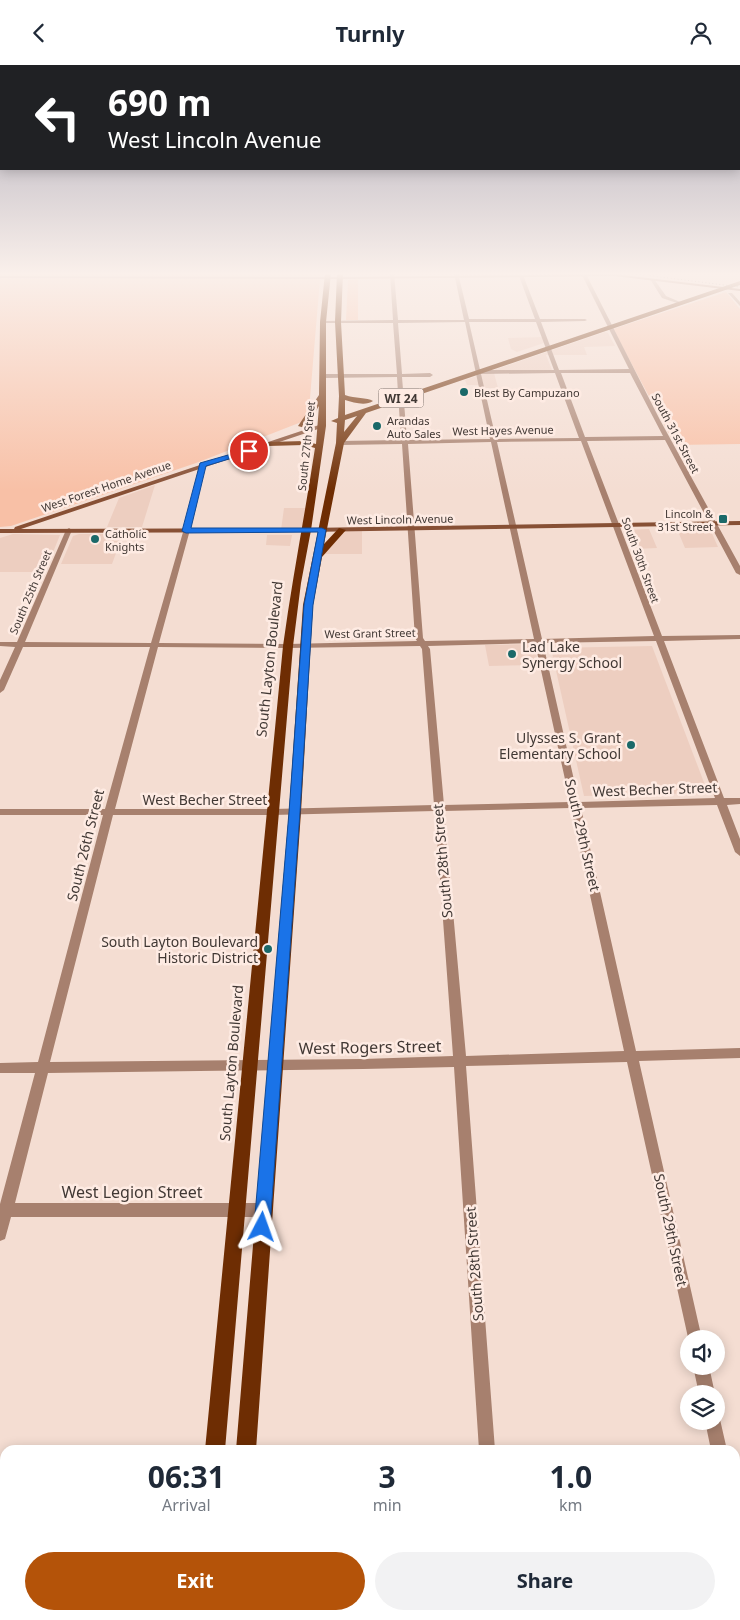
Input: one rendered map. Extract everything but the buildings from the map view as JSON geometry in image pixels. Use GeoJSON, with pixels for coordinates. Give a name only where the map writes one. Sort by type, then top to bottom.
{"type":"FeatureCollection","features":[{"type":"Feature","properties":{"kind":"main road","name":"South 27th Street"},"geometry":{"type":"LineString","coordinates":[[307,530],[322,422],[322,346]]}},
{"type":"Feature","properties":{"kind":"main road"},"geometry":{"type":"LineString","coordinates":[[246,1445],[274,1065],[295,812],[308,605],[340,443],[342,396],[339,346]]}},
{"type":"Feature","properties":{"kind":"main road","name":"West Forest Home Avenue"},"geometry":{"type":"LineString","coordinates":[[341,415],[364,411],[401,395],[546,346]]}},
{"type":"Feature","properties":{"kind":"main road"},"geometry":{"type":"LineString","coordinates":[[302,426],[323,394]]}},
{"type":"Feature","properties":{"kind":"main road","name":"West Forest Home Avenue"},"geometry":{"type":"LineString","coordinates":[[0,532],[9,531],[218,459],[268,444],[341,415],[370,401],[401,395]]}},
{"type":"Feature","properties":{"kind":"main road"},"geometry":{"type":"LineString","coordinates":[[342,396],[354,401],[370,401]]}},
{"type":"Feature","properties":{"kind":"main road"},"geometry":{"type":"LineString","coordinates":[[340,443],[364,411]]}},
{"type":"Feature","properties":{"kind":"main road","name":"West Forest Home Avenue"},"geometry":{"type":"LineString","coordinates":[[218,459],[236,450],[302,426],[322,422]]}},
{"type":"Feature","properties":{"kind":"main road"},"geometry":{"type":"LineString","coordinates":[[268,444],[304,443],[319,447]]}},
{"type":"Feature","properties":{"kind":"main road","name":"West Lincoln Avenue"},"geometry":{"type":"LineString","coordinates":[[9,531],[342,530],[740,523]]}},
{"type":"Feature","properties":{"kind":"main road","name":"South Layton Boulevard"},"geometry":{"type":"LineString","coordinates":[[214,1445],[288,646],[296,583],[307,530]]}},
{"type":"Feature","properties":{"kind":"main road"},"geometry":{"type":"LineString","coordinates":[[317,557],[342,530]]}},
{"type":"Feature","properties":{"kind":"street","name":"South 28th Street"},"geometry":{"type":"LineString","coordinates":[[397,346],[419,638],[426,649],[460,1062],[487,1445]]}},
{"type":"Feature","properties":{"kind":"street","name":"South 29th Street"},"geometry":{"type":"LineString","coordinates":[[473,346],[693,1330]]}},
{"type":"Feature","properties":{"kind":"street","name":"South 30th Street"},"geometry":{"type":"LineString","coordinates":[[548,346],[740,852]]}},
{"type":"Feature","properties":{"kind":"street","name":"South 31st Street"},"geometry":{"type":"LineString","coordinates":[[620,346],[740,573]]}},
{"type":"Feature","properties":{"kind":"street"},"geometry":{"type":"LineString","coordinates":[[478,369],[558,372],[632,371]]}},
{"type":"Feature","properties":{"kind":"street"},"geometry":{"type":"LineString","coordinates":[[323,376],[430,375]]}},
{"type":"Feature","properties":{"kind":"street","name":"West Hayes Avenue"},"geometry":{"type":"LineString","coordinates":[[340,443],[667,438]]}},
{"type":"Feature","properties":{"kind":"street","name":"South 26th Street"},"geometry":{"type":"LineString","coordinates":[[0,1234],[3,1210],[43,1067],[202,465]]}},
{"type":"Feature","properties":{"kind":"street","name":"South 25th Street"},"geometry":{"type":"LineString","coordinates":[[0,690],[69,531]]}},
{"type":"Feature","properties":{"kind":"street","name":"West Grant Street"},"geometry":{"type":"LineString","coordinates":[[0,644],[288,646],[740,637]]}},
{"type":"Feature","properties":{"kind":"street","name":"West Becher Street"},"geometry":{"type":"LineString","coordinates":[[0,812],[273,813],[740,801]]}},
{"type":"Feature","properties":{"kind":"street","name":"West Rogers Street"},"geometry":{"type":"LineString","coordinates":[[0,1068],[460,1062],[740,1053]]}},
{"type":"Feature","properties":{"kind":"street","name":"West Legion Street"},"geometry":{"type":"LineString","coordinates":[[3,1210],[263,1210]]}},
{"type":"Feature","properties":{"kind":"street"},"geometry":{"type":"LineString","coordinates":[[715,1430],[718,1445]]}},
{"type":"Feature","properties":{"kind":"shaded area"},"geometry":{"type":"Polygon","coordinates":[[[0,346],[314,346],[310,398],[304,421],[196,463],[11,526],[0,527],[0,346]]]}},
{"type":"Feature","properties":{"kind":"shaded area"},"geometry":{"type":"Polygon","coordinates":[[[510,346],[536,346],[517,352],[511,349],[510,346]]]}},
{"type":"Feature","properties":{"kind":"shaded area"},"geometry":{"type":"Polygon","coordinates":[[[565,346],[615,346],[584,347],[587,355],[546,355],[552,370],[494,373],[498,388],[482,388],[481,385],[467,385],[465,380],[565,346]]]}},
{"type":"Feature","properties":{"kind":"shaded area"},"geometry":{"type":"Polygon","coordinates":[[[622,346],[740,346],[740,444],[675,445],[622,346]]]}},
{"type":"Feature","properties":{"kind":"shaded area"},"geometry":{"type":"Polygon","coordinates":[[[155,485],[142,527],[107,527],[119,498],[155,485]]]}},
{"type":"Feature","properties":{"kind":"shaded area"},"geometry":{"type":"Polygon","coordinates":[[[284,508],[311,508],[307,530],[281,530],[284,508]]]}},
{"type":"Feature","properties":{"kind":"shaded area"},"geometry":{"type":"Polygon","coordinates":[[[649,529],[657,548],[634,549],[627,530],[649,529]]]}},
{"type":"Feature","properties":{"kind":"shaded area"},"geometry":{"type":"Polygon","coordinates":[[[677,529],[710,529],[718,547],[685,548],[677,529]]]}},
{"type":"Feature","properties":{"kind":"shaded area"},"geometry":{"type":"Polygon","coordinates":[[[342,530],[362,530],[362,554],[320,554],[342,530]]]}},
{"type":"Feature","properties":{"kind":"shaded area"},"geometry":{"type":"Polygon","coordinates":[[[13,534],[60,535],[45,572],[0,572],[0,538],[13,534]]]}},
{"type":"Feature","properties":{"kind":"shaded area"},"geometry":{"type":"Polygon","coordinates":[[[79,534],[123,534],[112,564],[61,564],[73,536],[79,534]]]}},
{"type":"Feature","properties":{"kind":"shaded area"},"geometry":{"type":"Polygon","coordinates":[[[267,535],[292,535],[290,546],[266,545],[267,535]]]}},
{"type":"Feature","properties":{"kind":"shaded area","name":"Lad Lake Synergy School"},"geometry":{"type":"Polygon","coordinates":[[[531,644],[534,647],[539,665],[489,666],[485,645],[531,644]]]}},
{"type":"Feature","properties":{"kind":"shaded area","name":"Ulysses S. Grant Elementary School"},"geometry":{"type":"Polygon","coordinates":[[[652,646],[708,793],[584,796],[551,648],[652,646]]]}},
{"type":"Feature","properties":{"kind":"place","name":"Blest By Campuzano"},"geometry":{"type":"Point","coordinates":[464,392]}},
{"type":"Feature","properties":{"kind":"place","name":"Arandas Auto Sales"},"geometry":{"type":"Point","coordinates":[377,426]}},
{"type":"Feature","properties":{"kind":"place","name":"Lincoln & 31st Street"},"geometry":{"type":"Point","coordinates":[723,519]}},
{"type":"Feature","properties":{"kind":"place","name":"Catholic Knights"},"geometry":{"type":"Point","coordinates":[95,539]}},
{"type":"Feature","properties":{"kind":"place","name":"Lad Lake Synergy School"},"geometry":{"type":"Point","coordinates":[512,654]}},
{"type":"Feature","properties":{"kind":"place","name":"Ulysses S. Grant Elementary School"},"geometry":{"type":"Point","coordinates":[631,745]}},
{"type":"Feature","properties":{"kind":"place","name":"South Layton Boulevard Historic District"},"geometry":{"type":"Point","coordinates":[268,949]}},
{"type":"Feature","properties":{"kind":"route"},"geometry":{"type":"LineString","coordinates":[[249,451],[202,465],[186,531],[322,530],[308,605],[295,812],[262,1227]]}}]}
